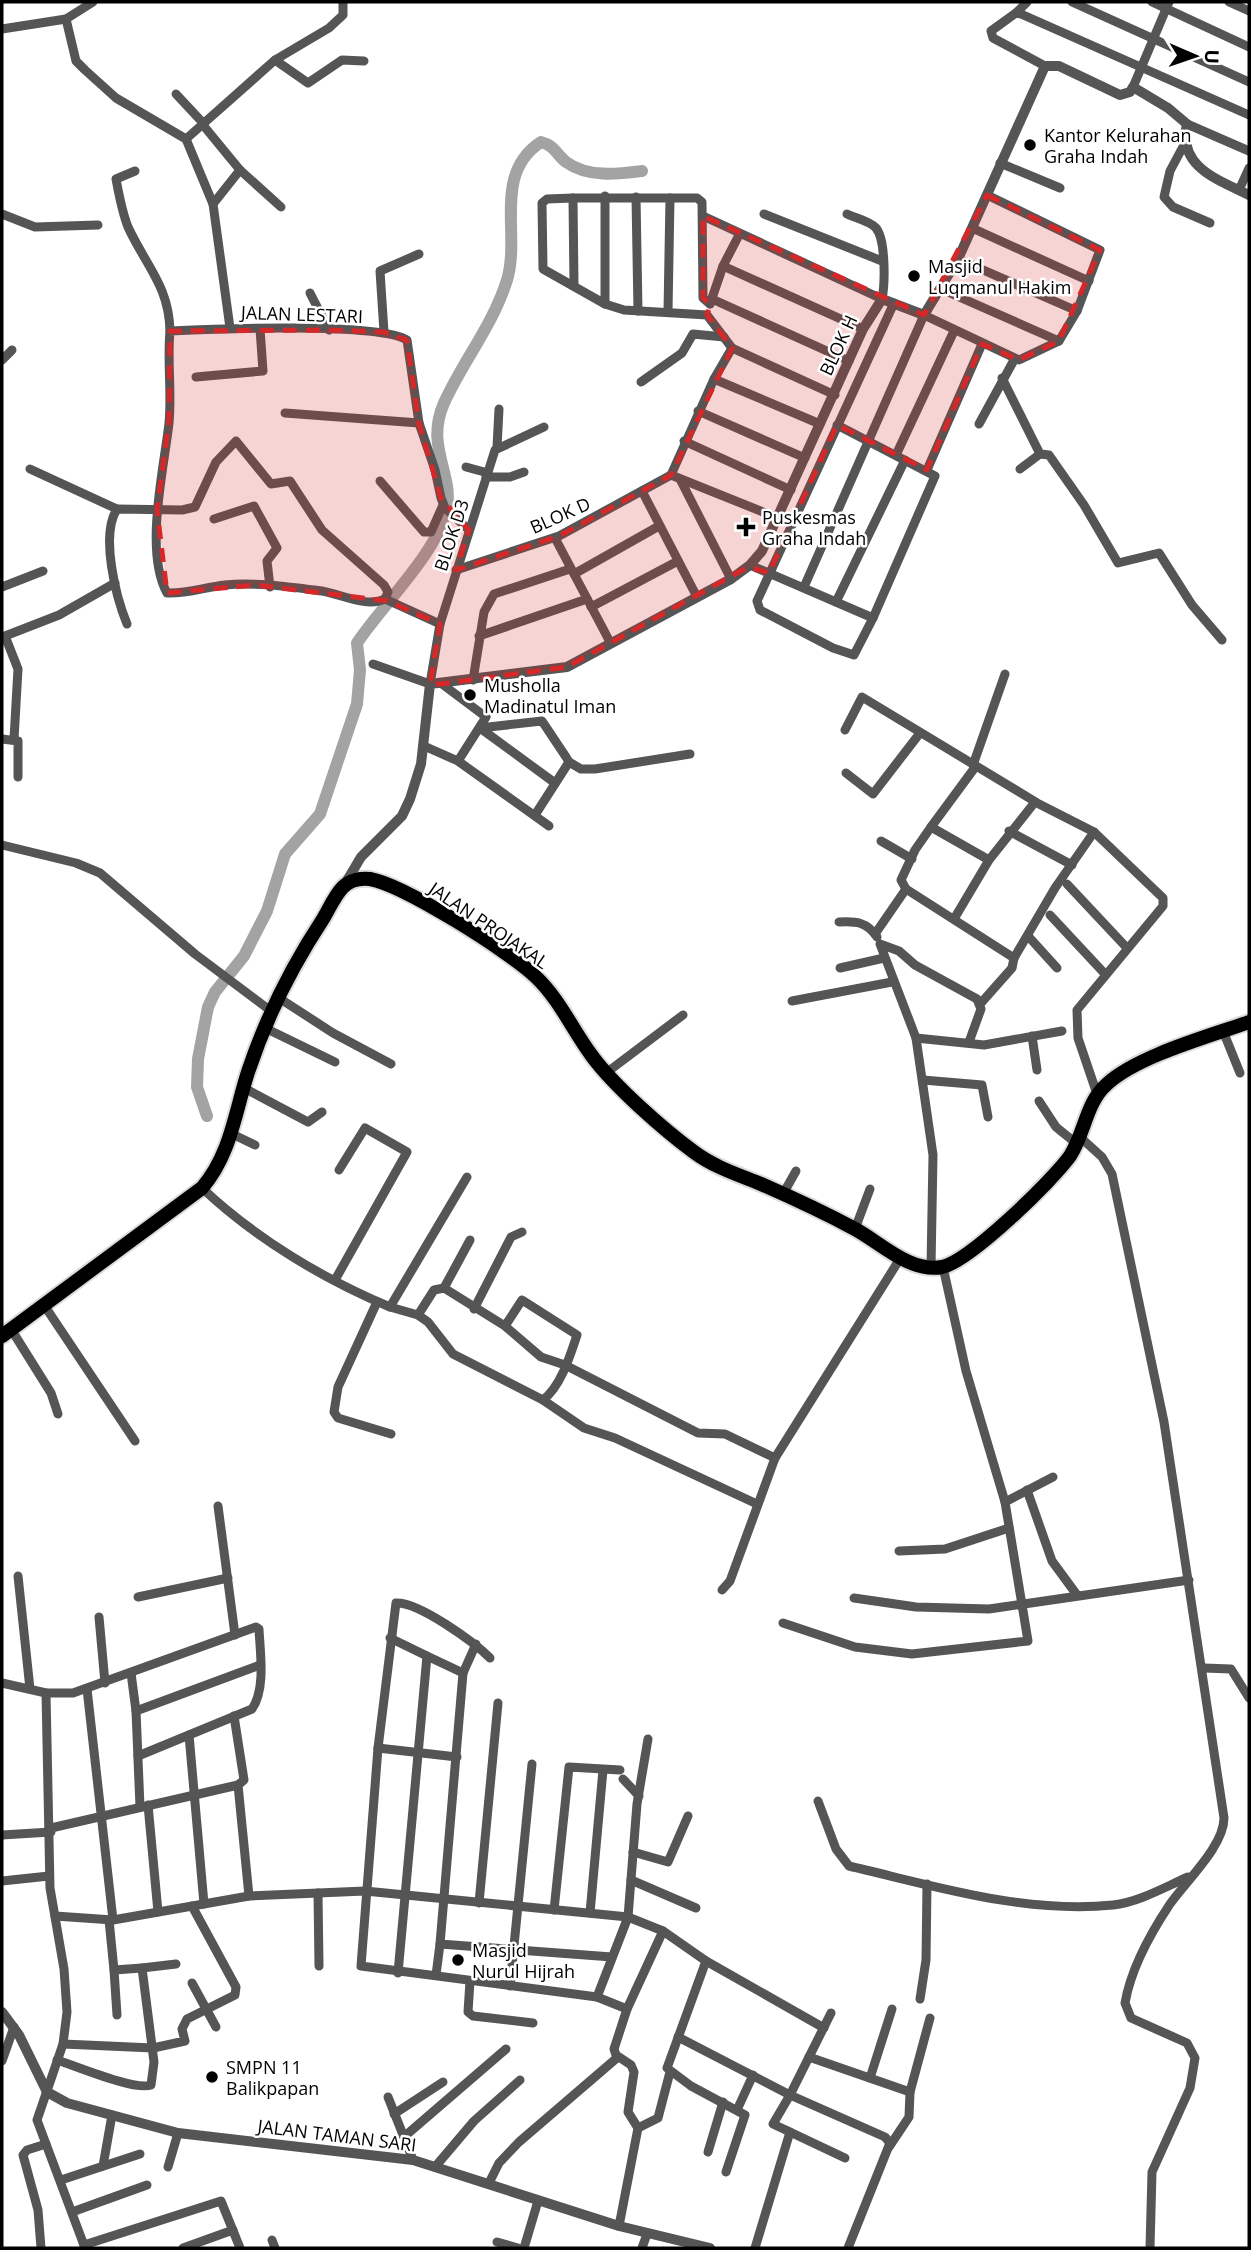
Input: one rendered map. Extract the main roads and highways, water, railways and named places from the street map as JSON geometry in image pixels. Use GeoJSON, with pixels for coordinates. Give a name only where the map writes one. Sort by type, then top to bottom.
{"type":"FeatureCollection","features":[{"type":"Feature","properties":{"kind":"main road","name":"JALAN PROJAKAL"},"geometry":{"type":"LineString","coordinates":[[6,1333],[202,1188],[213,1176],[232,1134],[244,1088],[275,1004],[306,943],[343,887],[358,878],[386,883],[453,920],[533,975],[560,1005],[606,1073],[698,1155],[855,1229],[914,1265],[937,1267],[967,1256],[1053,1175],[1078,1140],[1097,1094],[1109,1081],[1131,1067],[1249,1021]]}},
{"type":"Feature","properties":{"kind":"waterway"},"geometry":{"type":"LineString","coordinates":[[207,1116],[197,1087],[198,1059],[208,1007],[215,992],[244,956],[267,911],[285,854],[320,814],[357,704],[360,670],[357,643],[422,559],[442,524],[448,495],[438,446],[439,418],[444,403],[494,312],[507,280],[512,188],[517,171],[526,155],[541,142],[552,148],[566,162],[584,171],[603,174],[642,171]]}},
{"type":"Feature","properties":{"kind":"place","name":"Kantor Kelurahan Graha Indah"},"geometry":{"type":"Point","coordinates":[1030,145]}},
{"type":"Feature","properties":{"kind":"place","name":"Masjid Luqmanul Hakim"},"geometry":{"type":"Point","coordinates":[914,276]}},
{"type":"Feature","properties":{"kind":"place","name":"Puskesmas Graha Indah"},"geometry":{"type":"Point","coordinates":[746,527]}},
{"type":"Feature","properties":{"kind":"place","name":"Musholla Madinatul Iman"},"geometry":{"type":"Point","coordinates":[470,695]}},
{"type":"Feature","properties":{"kind":"place","name":"Masjid Nurul Hijrah"},"geometry":{"type":"Point","coordinates":[458,1960]}},
{"type":"Feature","properties":{"kind":"place","name":"SMPN 11 Balikpapan"},"geometry":{"type":"Point","coordinates":[212,2077]}}]}
